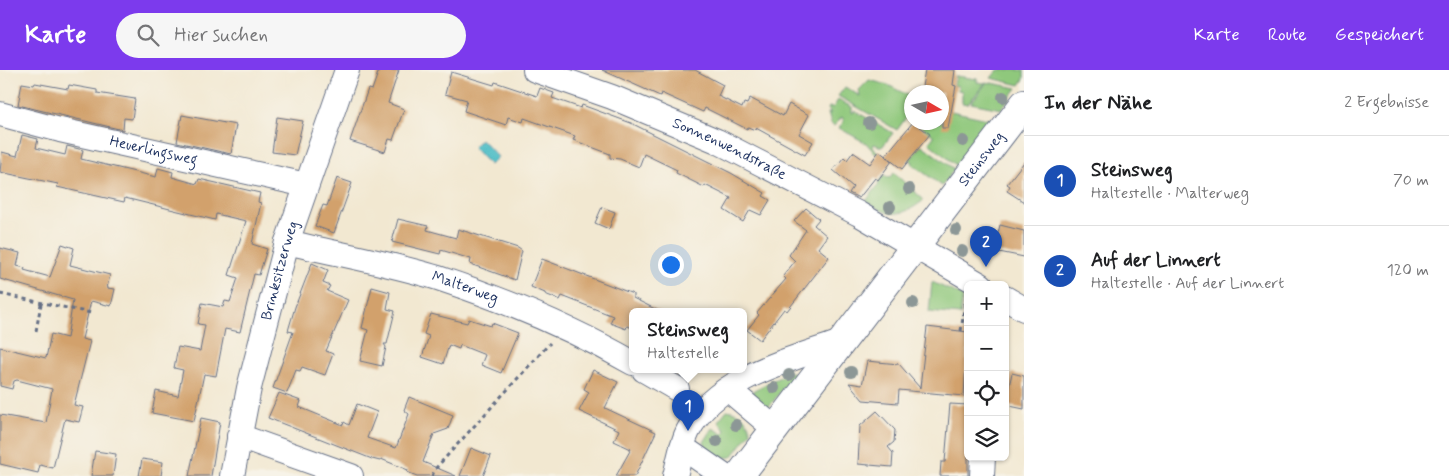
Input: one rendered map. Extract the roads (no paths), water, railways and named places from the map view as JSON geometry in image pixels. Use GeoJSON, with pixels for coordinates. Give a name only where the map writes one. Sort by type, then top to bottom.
{"type":"FeatureCollection","features":[{"type":"Feature","properties":{"kind":"main road","name":"Steinsweg"},"geometry":{"type":"LineString","coordinates":[[739,476],[1024,104]]}},
{"type":"Feature","properties":{"kind":"street","name":"Brinksitzerweg"},"geometry":{"type":"LineString","coordinates":[[232,476],[261,339],[287,242],[347,70]]}},
{"type":"Feature","properties":{"kind":"street","name":"Sonnenwendstraße"},"geometry":{"type":"LineString","coordinates":[[536,70],[612,97],[717,141],[915,245],[964,282]]}},
{"type":"Feature","properties":{"kind":"street","name":"Heuerlingsweg"},"geometry":{"type":"LineString","coordinates":[[0,114],[60,130],[306,185]]}},
{"type":"Feature","properties":{"kind":"street","name":"Malterweg"},"geometry":{"type":"LineString","coordinates":[[287,242],[438,278],[564,328],[629,361]]}},
{"type":"Feature","properties":{"kind":"street"},"geometry":{"type":"LineString","coordinates":[[1009,300],[1024,309]]}},
{"type":"Feature","properties":{"kind":"street"},"geometry":{"type":"LineString","coordinates":[[675,476],[682,447],[688,432],[704,408],[728,389],[768,367],[841,342]]}},
{"type":"Feature","properties":{"kind":"street"},"geometry":{"type":"LineString","coordinates":[[649,373],[677,389]]}},
{"type":"Feature","properties":{"kind":"street"},"geometry":{"type":"LineString","coordinates":[[728,389],[774,428]]}},
{"type":"Feature","properties":{"kind":"street"},"geometry":{"type":"LineString","coordinates":[[239,436],[351,476]]}},
{"type":"Feature","properties":{"kind":"street"},"geometry":{"type":"LineString","coordinates":[[682,447],[724,476]]}},
{"type":"Feature","properties":{"kind":"street"},"geometry":{"type":"LineString","coordinates":[[982,476],[983,461]]}},
{"type":"Feature","properties":{"kind":"water"},"geometry":{"type":"Polygon","coordinates":[[[481,139],[498,157],[490,165],[473,147],[481,139]]]}},
{"type":"Feature","properties":{"kind":"place","name":"Auf der Linnert"},"geometry":{"type":"Point","coordinates":[986,267]}},
{"type":"Feature","properties":{"kind":"place","name":"Steinsweg"},"geometry":{"type":"Point","coordinates":[688,431]}}]}
